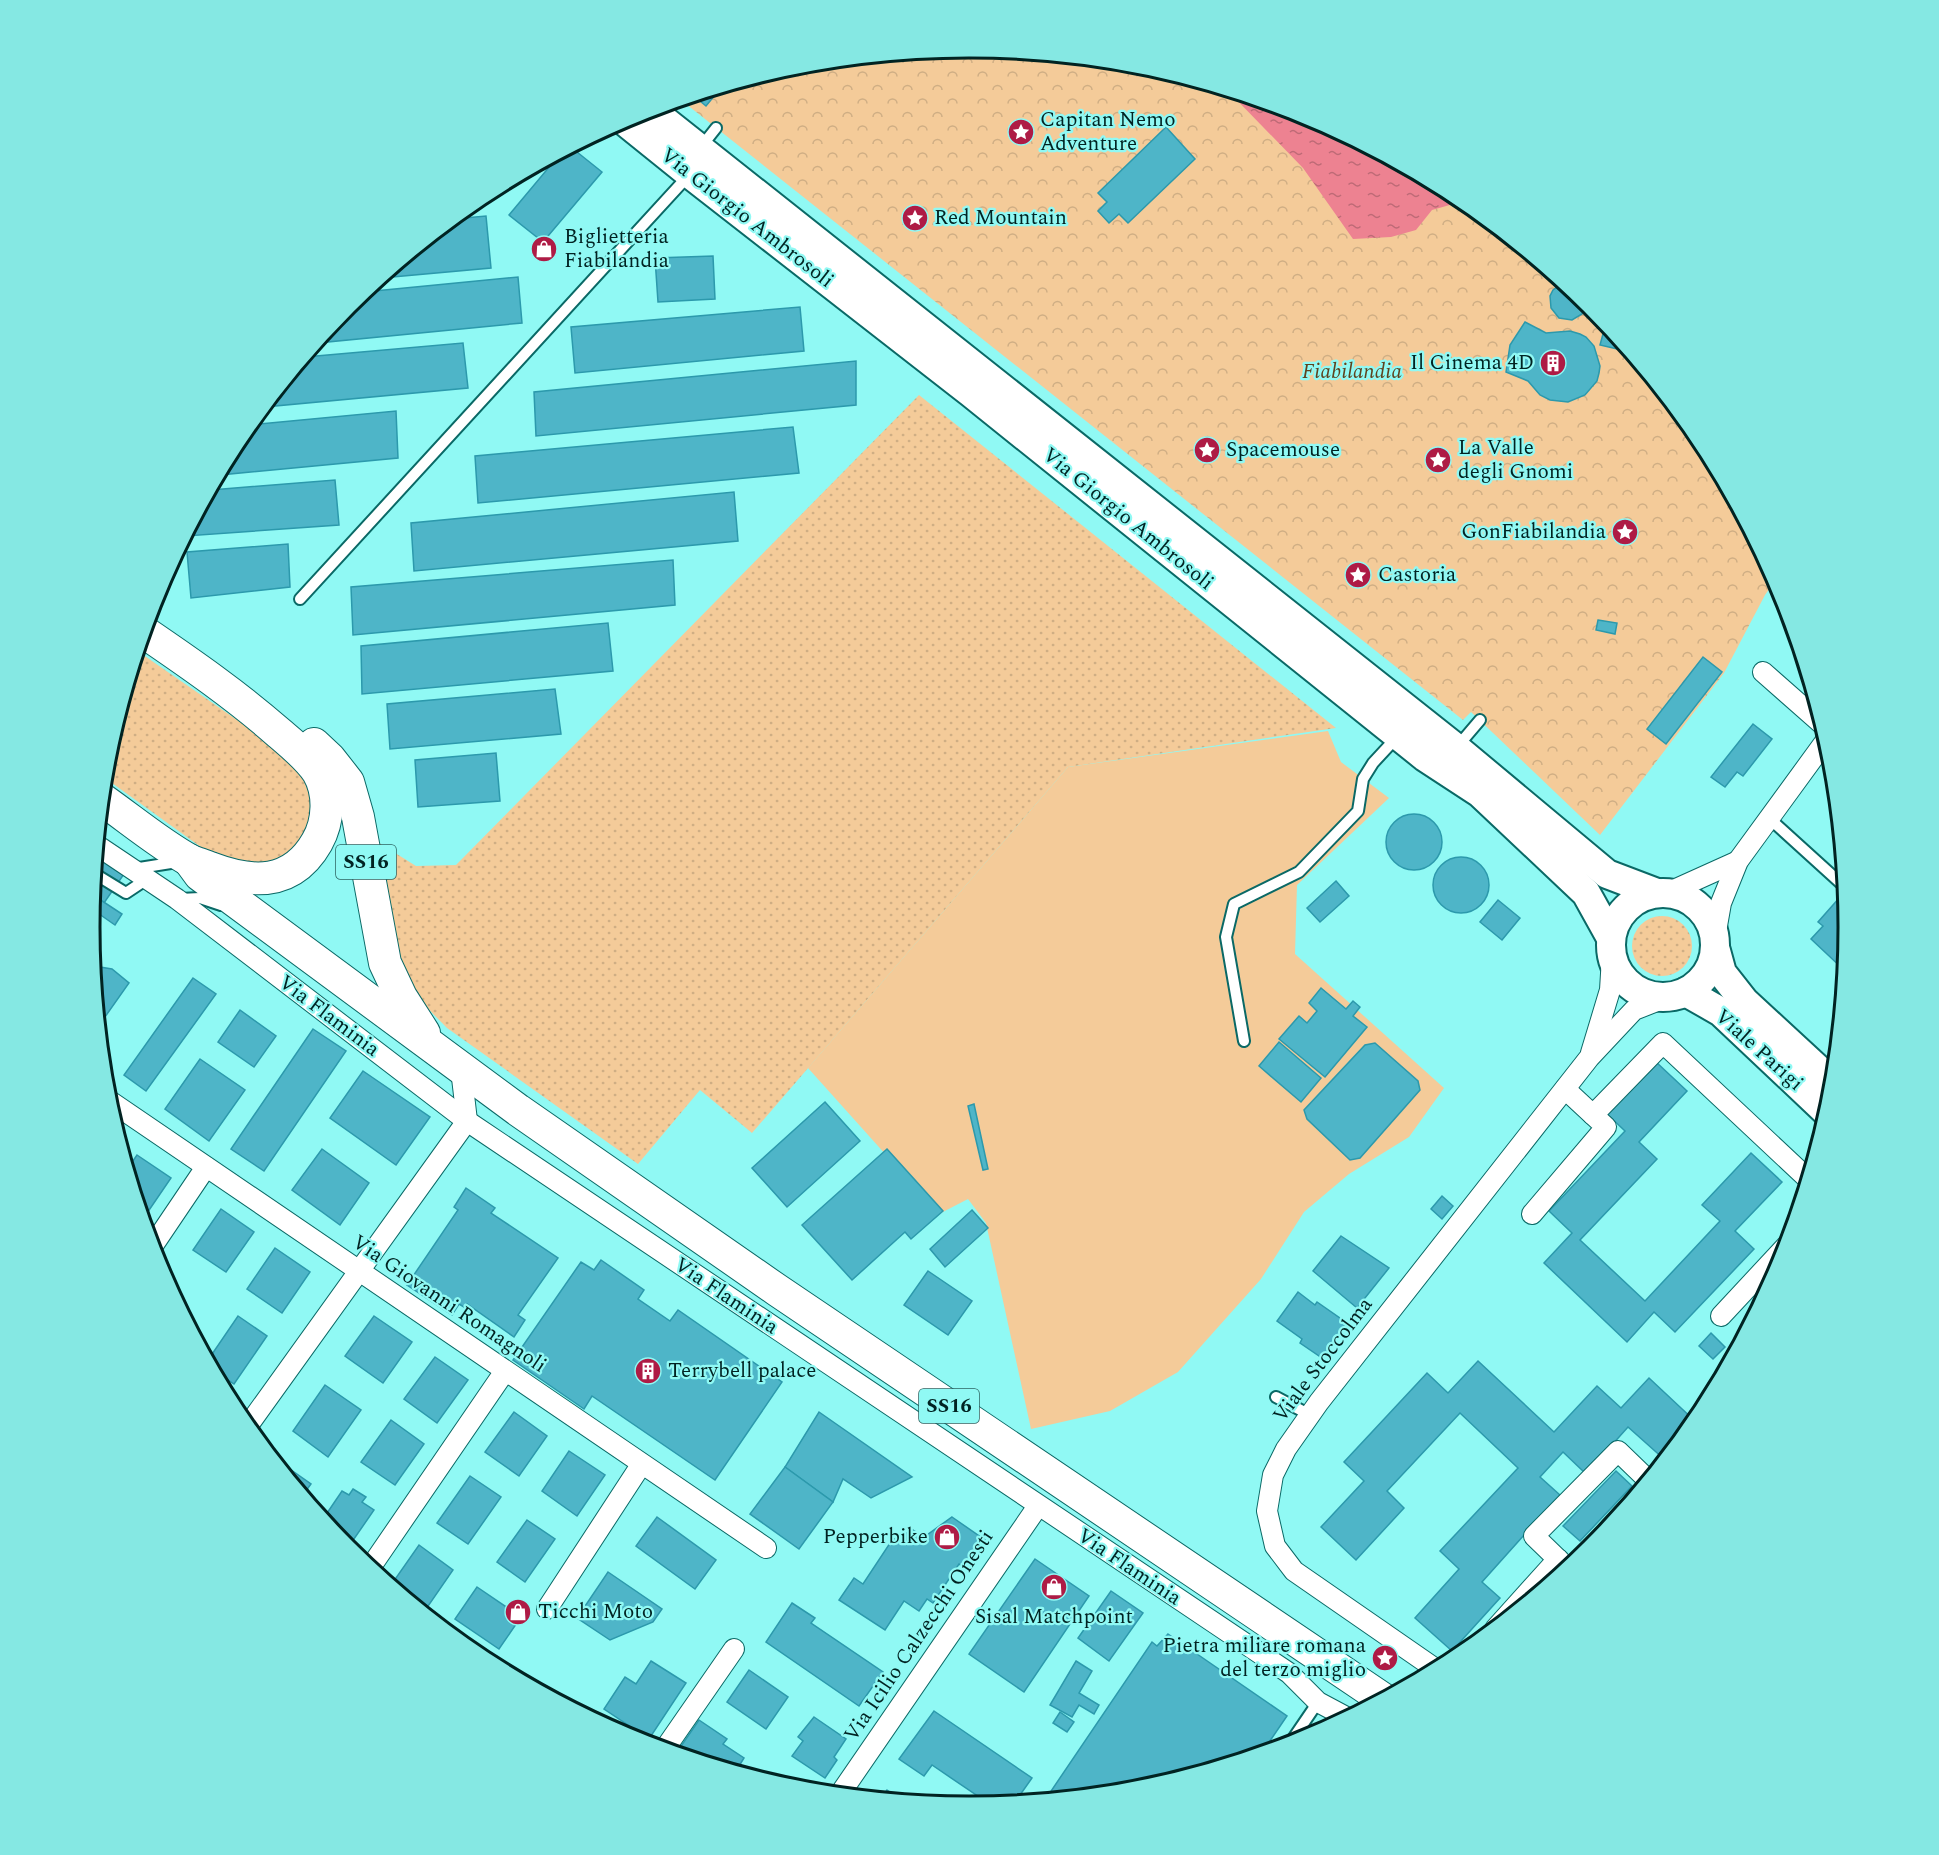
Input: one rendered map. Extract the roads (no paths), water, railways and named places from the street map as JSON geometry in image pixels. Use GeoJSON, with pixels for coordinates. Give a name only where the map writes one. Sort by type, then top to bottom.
{"type":"FeatureCollection","features":[{"type":"Feature","properties":{"kind":"main road","name":"Via Giorgio Ambrosoli"},"geometry":{"type":"LineString","coordinates":[[662,115],[708,138],[1607,873],[1662,893]]}},
{"type":"Feature","properties":{"kind":"main road","name":"Via Giorgio Ambrosoli"},"geometry":{"type":"LineString","coordinates":[[632,127],[971,393],[1425,757],[1479,793],[1586,893],[1612,947]]}},
{"type":"Feature","properties":{"kind":"main road"},"geometry":{"type":"LineString","coordinates":[[154,629],[171,650]]}},
{"type":"Feature","properties":{"kind":"main road","name":"Via Flaminia"},"geometry":{"type":"LineString","coordinates":[[110,805],[189,860],[241,879],[257,880],[273,877],[289,871],[302,862],[313,850],[321,836],[325,820],[327,804],[324,788],[318,773],[308,760],[255,712],[151,637]]}},
{"type":"Feature","properties":{"kind":"main road","name":"Via Flaminia"},"geometry":{"type":"LineString","coordinates":[[255,712],[310,741],[330,759],[348,782],[358,817],[385,963],[401,997],[434,1049]]}},
{"type":"Feature","properties":{"kind":"main road","name":"Via Flaminia"},"geometry":{"type":"LineString","coordinates":[[189,860],[200,875],[461,1069],[777,1290],[1377,1695]]}},
{"type":"Feature","properties":{"kind":"main road"},"geometry":{"type":"LineString","coordinates":[[1662,893],[1681,896],[1699,907],[1711,923],[1715,944],[1712,965],[1706,976],[1677,995],[1652,996],[1632,987],[1616,970],[1612,947],[1618,917],[1627,906],[1638,899],[1662,893]]}},
{"type":"Feature","properties":{"kind":"main road","name":"Viale Parigi"},"geometry":{"type":"LineString","coordinates":[[1715,944],[1722,973],[1744,1001],[1825,1076]]}},
{"type":"Feature","properties":{"kind":"main road","name":"Viale Parigi"},"geometry":{"type":"LineString","coordinates":[[1677,995],[1721,1012],[1820,1105]]}},
{"type":"Feature","properties":{"kind":"street"},"geometry":{"type":"LineString","coordinates":[[1763,672],[1812,715]]}},
{"type":"Feature","properties":{"kind":"street"},"geometry":{"type":"LineString","coordinates":[[1715,944],[1721,903],[1738,861],[1820,749]]}},
{"type":"Feature","properties":{"kind":"street","name":"Via Flaminia"},"geometry":{"type":"LineString","coordinates":[[104,850],[177,899],[467,1121],[1038,1506],[1289,1672],[1318,1702],[1339,1713]]}},
{"type":"Feature","properties":{"kind":"street"},"geometry":{"type":"LineString","coordinates":[[1662,893],[1738,861]]}},
{"type":"Feature","properties":{"kind":"street","name":"Viale Stoccolma"},"geometry":{"type":"LineString","coordinates":[[1589,1058],[1610,990],[1612,947]]}},
{"type":"Feature","properties":{"kind":"street","name":"Viale Stoccolma"},"geometry":{"type":"LineString","coordinates":[[1429,1664],[1293,1571],[1275,1546],[1267,1511],[1273,1475],[1286,1449],[1310,1415],[1589,1058],[1634,1010],[1677,995]]}},
{"type":"Feature","properties":{"kind":"street"},"geometry":{"type":"LineString","coordinates":[[1593,1115],[1663,1043],[1802,1174]]}},
{"type":"Feature","properties":{"kind":"street"},"geometry":{"type":"LineString","coordinates":[[253,1419],[467,1121],[461,1069]]}},
{"type":"Feature","properties":{"kind":"street"},"geometry":{"type":"LineString","coordinates":[[1532,1214],[1606,1127],[1565,1089]]}},
{"type":"Feature","properties":{"kind":"street","name":"Via Giovanni Romagnoli"},"geometry":{"type":"LineString","coordinates":[[120,1108],[766,1548]]}},
{"type":"Feature","properties":{"kind":"street"},"geometry":{"type":"LineString","coordinates":[[158,1237],[206,1167]]}},
{"type":"Feature","properties":{"kind":"street"},"geometry":{"type":"LineString","coordinates":[[1721,1316],[1771,1262]]}},
{"type":"Feature","properties":{"kind":"street"},"geometry":{"type":"LineString","coordinates":[[375,1561],[505,1371]]}},
{"type":"Feature","properties":{"kind":"street"},"geometry":{"type":"LineString","coordinates":[[1562,1563],[1534,1536],[1618,1451],[1643,1476]]}},
{"type":"Feature","properties":{"kind":"street"},"geometry":{"type":"LineString","coordinates":[[547,1609],[641,1465]]}},
{"type":"Feature","properties":{"kind":"street","name":"Via Icilio Calzecchi Onesti"},"geometry":{"type":"LineString","coordinates":[[845,1787],[1038,1506]]}},
{"type":"Feature","properties":{"kind":"street"},"geometry":{"type":"LineString","coordinates":[[669,1742],[734,1649]]}},
{"type":"Feature","properties":{"kind":"lane"},"geometry":{"type":"LineString","coordinates":[[300,598],[690,174]]}},
{"type":"Feature","properties":{"kind":"lane"},"geometry":{"type":"LineString","coordinates":[[1456,748],[1480,720]]}},
{"type":"Feature","properties":{"kind":"lane"},"geometry":{"type":"LineString","coordinates":[[1244,1041],[1226,937],[1234,904],[1299,872],[1333,837],[1358,811],[1363,779],[1373,763],[1398,735]]}},
{"type":"Feature","properties":{"kind":"lane"},"geometry":{"type":"LineString","coordinates":[[1769,818],[1837,880]]}},
{"type":"Feature","properties":{"kind":"lane"},"geometry":{"type":"LineString","coordinates":[[102,878],[126,893],[140,874],[189,860]]}},
{"type":"Feature","properties":{"kind":"lane"},"geometry":{"type":"LineString","coordinates":[[177,899],[200,898],[257,918]]}},
{"type":"Feature","properties":{"kind":"lane"},"geometry":{"type":"LineString","coordinates":[[1276,1397],[1310,1415]]}},
{"type":"Feature","properties":{"kind":"lane"},"geometry":{"type":"LineString","coordinates":[[1298,1732],[1318,1702]]}},
{"type":"Feature","properties":{"kind":"water"},"geometry":{"type":"Polygon","coordinates":[[[1238,102],[1302,125],[1354,148],[1451,205],[1432,210],[1416,230],[1391,237],[1353,239],[1303,168],[1238,102]]]}},
{"type":"Feature","properties":{"kind":"place","name":"Capitan Nemo Adventure"},"geometry":{"type":"Point","coordinates":[1021,132]}},
{"type":"Feature","properties":{"kind":"place","name":"Red Mountain"},"geometry":{"type":"Point","coordinates":[915,218]}},
{"type":"Feature","properties":{"kind":"place","name":"Biglietteria Fiabilandia"},"geometry":{"type":"Point","coordinates":[544,249]}},
{"type":"Feature","properties":{"kind":"place","name":"Il Cinema 4D"},"geometry":{"type":"Point","coordinates":[1553,363]}},
{"type":"Feature","properties":{"kind":"place","name":"Spacemouse"},"geometry":{"type":"Point","coordinates":[1207,450]}},
{"type":"Feature","properties":{"kind":"place","name":"La Valle degli Gnomi"},"geometry":{"type":"Point","coordinates":[1438,460]}},
{"type":"Feature","properties":{"kind":"place","name":"GonFiabilandia"},"geometry":{"type":"Point","coordinates":[1625,532]}},
{"type":"Feature","properties":{"kind":"place","name":"Castoria"},"geometry":{"type":"Point","coordinates":[1358,575]}},
{"type":"Feature","properties":{"kind":"place","name":"Terrybell palace"},"geometry":{"type":"Point","coordinates":[648,1371]}},
{"type":"Feature","properties":{"kind":"place","name":"Pepperbike"},"geometry":{"type":"Point","coordinates":[947,1537]}},
{"type":"Feature","properties":{"kind":"place","name":"Sisal Matchpoint"},"geometry":{"type":"Point","coordinates":[1054,1587]}},
{"type":"Feature","properties":{"kind":"place","name":"Ticchi Moto"},"geometry":{"type":"Point","coordinates":[518,1612]}},
{"type":"Feature","properties":{"kind":"place","name":"Pietra miliare romana del terzo miglio"},"geometry":{"type":"Point","coordinates":[1385,1658]}},
{"type":"Feature","properties":{"kind":"park label","name":"Fiabilandia"},"geometry":{"type":"Point","coordinates":[1352,372]}}]}
